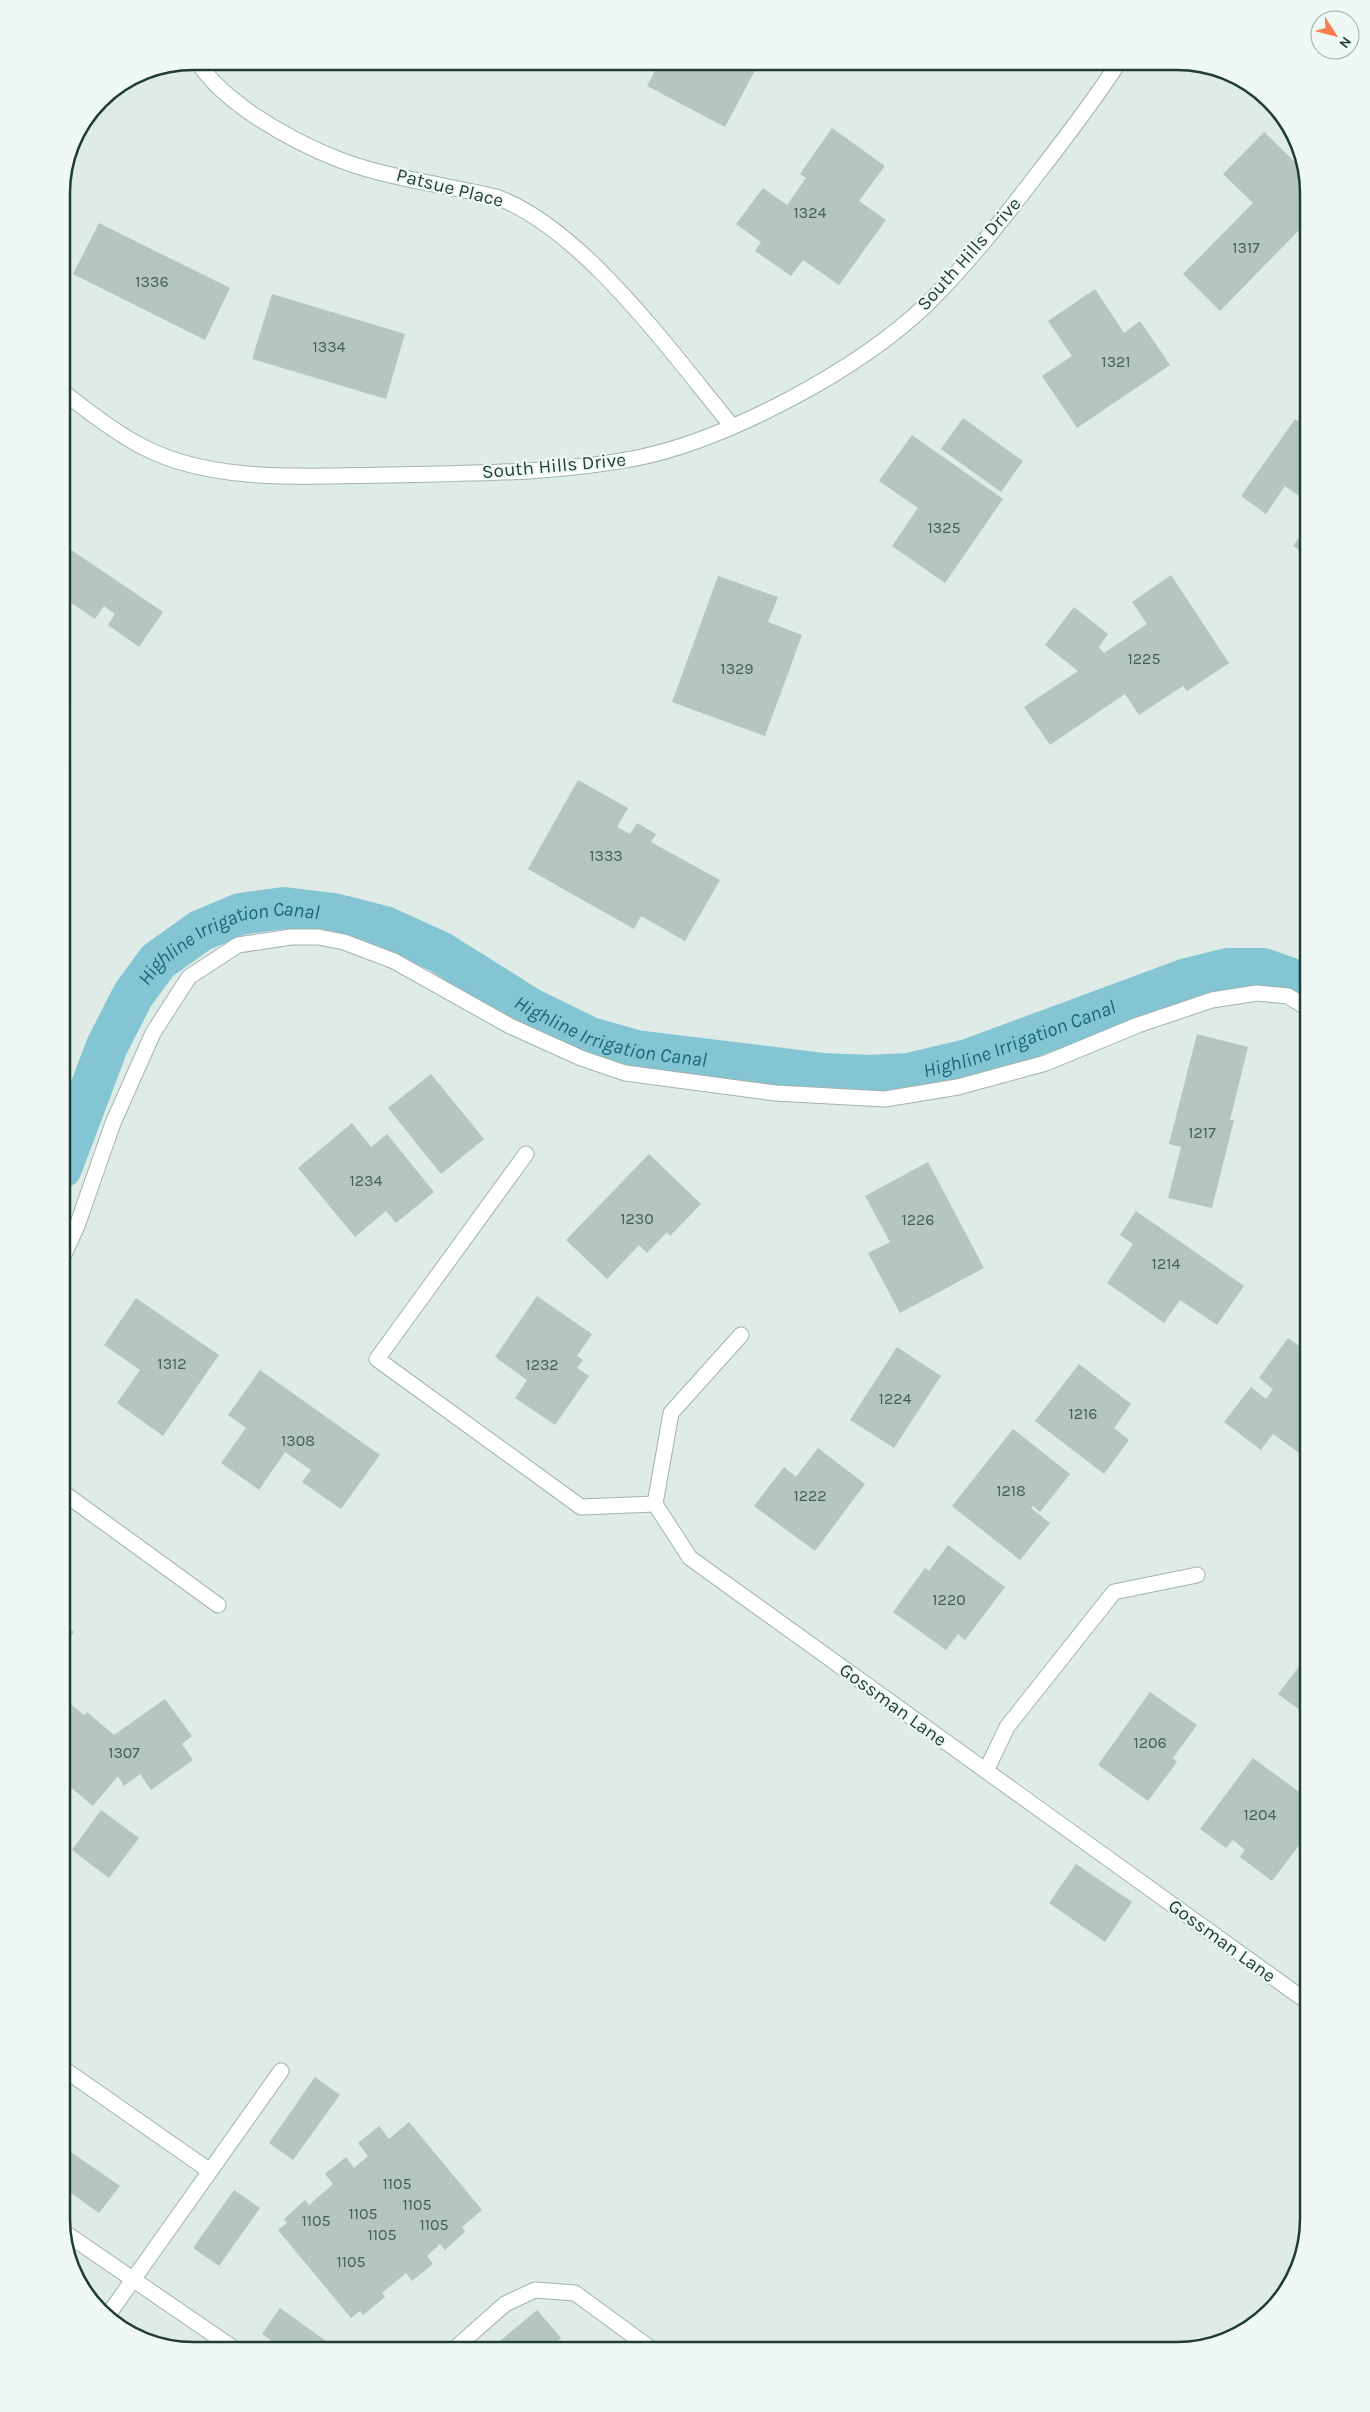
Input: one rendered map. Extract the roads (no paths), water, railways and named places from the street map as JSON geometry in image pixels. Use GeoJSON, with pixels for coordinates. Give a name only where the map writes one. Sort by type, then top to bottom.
{"type":"FeatureCollection","features":[{"type":"Feature","properties":{"kind":"street","name":"Patsue Place"},"geometry":{"type":"LineString","coordinates":[[203,70],[230,98],[266,124],[303,144],[341,161],[496,198],[517,205],[542,221],[582,255],[636,310],[732,426]]}},
{"type":"Feature","properties":{"kind":"street","name":"South Hills Drive"},"geometry":{"type":"LineString","coordinates":[[70,396],[112,428],[145,448],[176,460],[218,470],[270,475],[503,473],[593,466],[640,457],[687,444],[732,426],[789,399],[832,374],[880,342],[924,307],[1002,220],[1062,142],[1113,70]]}},
{"type":"Feature","properties":{"kind":"street"},"geometry":{"type":"LineString","coordinates":[[70,1241],[113,1123],[153,1032],[189,977],[238,945],[262,940],[318,937],[364,949],[427,979],[510,1026],[605,1067],[626,1073],[775,1093],[885,1099],[958,1087],[1046,1063],[1138,1025],[1212,1000],[1257,993],[1288,996],[1300,1004]]}},
{"type":"Feature","properties":{"kind":"street"},"geometry":{"type":"LineString","coordinates":[[526,1154],[377,1359],[581,1507],[656,1504],[671,1414],[741,1335]]}},
{"type":"Feature","properties":{"kind":"street"},"geometry":{"type":"LineString","coordinates":[[70,1498],[218,1605]]}},
{"type":"Feature","properties":{"kind":"street","name":"Gossman Lane"},"geometry":{"type":"LineString","coordinates":[[656,1504],[690,1558],[1300,1997]]}},
{"type":"Feature","properties":{"kind":"street"},"geometry":{"type":"LineString","coordinates":[[986,1771],[1007,1727],[1114,1592],[1197,1575]]}},
{"type":"Feature","properties":{"kind":"street"},"geometry":{"type":"LineString","coordinates":[[111,2310],[282,2071]]}},
{"type":"Feature","properties":{"kind":"street"},"geometry":{"type":"LineString","coordinates":[[70,2073],[210,2172]]}},
{"type":"Feature","properties":{"kind":"street"},"geometry":{"type":"LineString","coordinates":[[71,2237],[224,2342]]}},
{"type":"Feature","properties":{"kind":"street"},"geometry":{"type":"LineString","coordinates":[[461,2342],[505,2304],[535,2290],[575,2292],[642,2342]]}},
{"type":"Feature","properties":{"kind":"waterway","name":"Highline Irrigation Canal"},"geometry":{"type":"LineString","coordinates":[[70,1144],[107,1046],[133,995],[158,961],[200,931],[240,914],[284,908],[334,914],[385,927],[440,952],[529,1008],[590,1038],[636,1051],[824,1074],[869,1076],[909,1074],[968,1060],[1187,979],[1227,969],[1263,969],[1300,982]]}}]}
